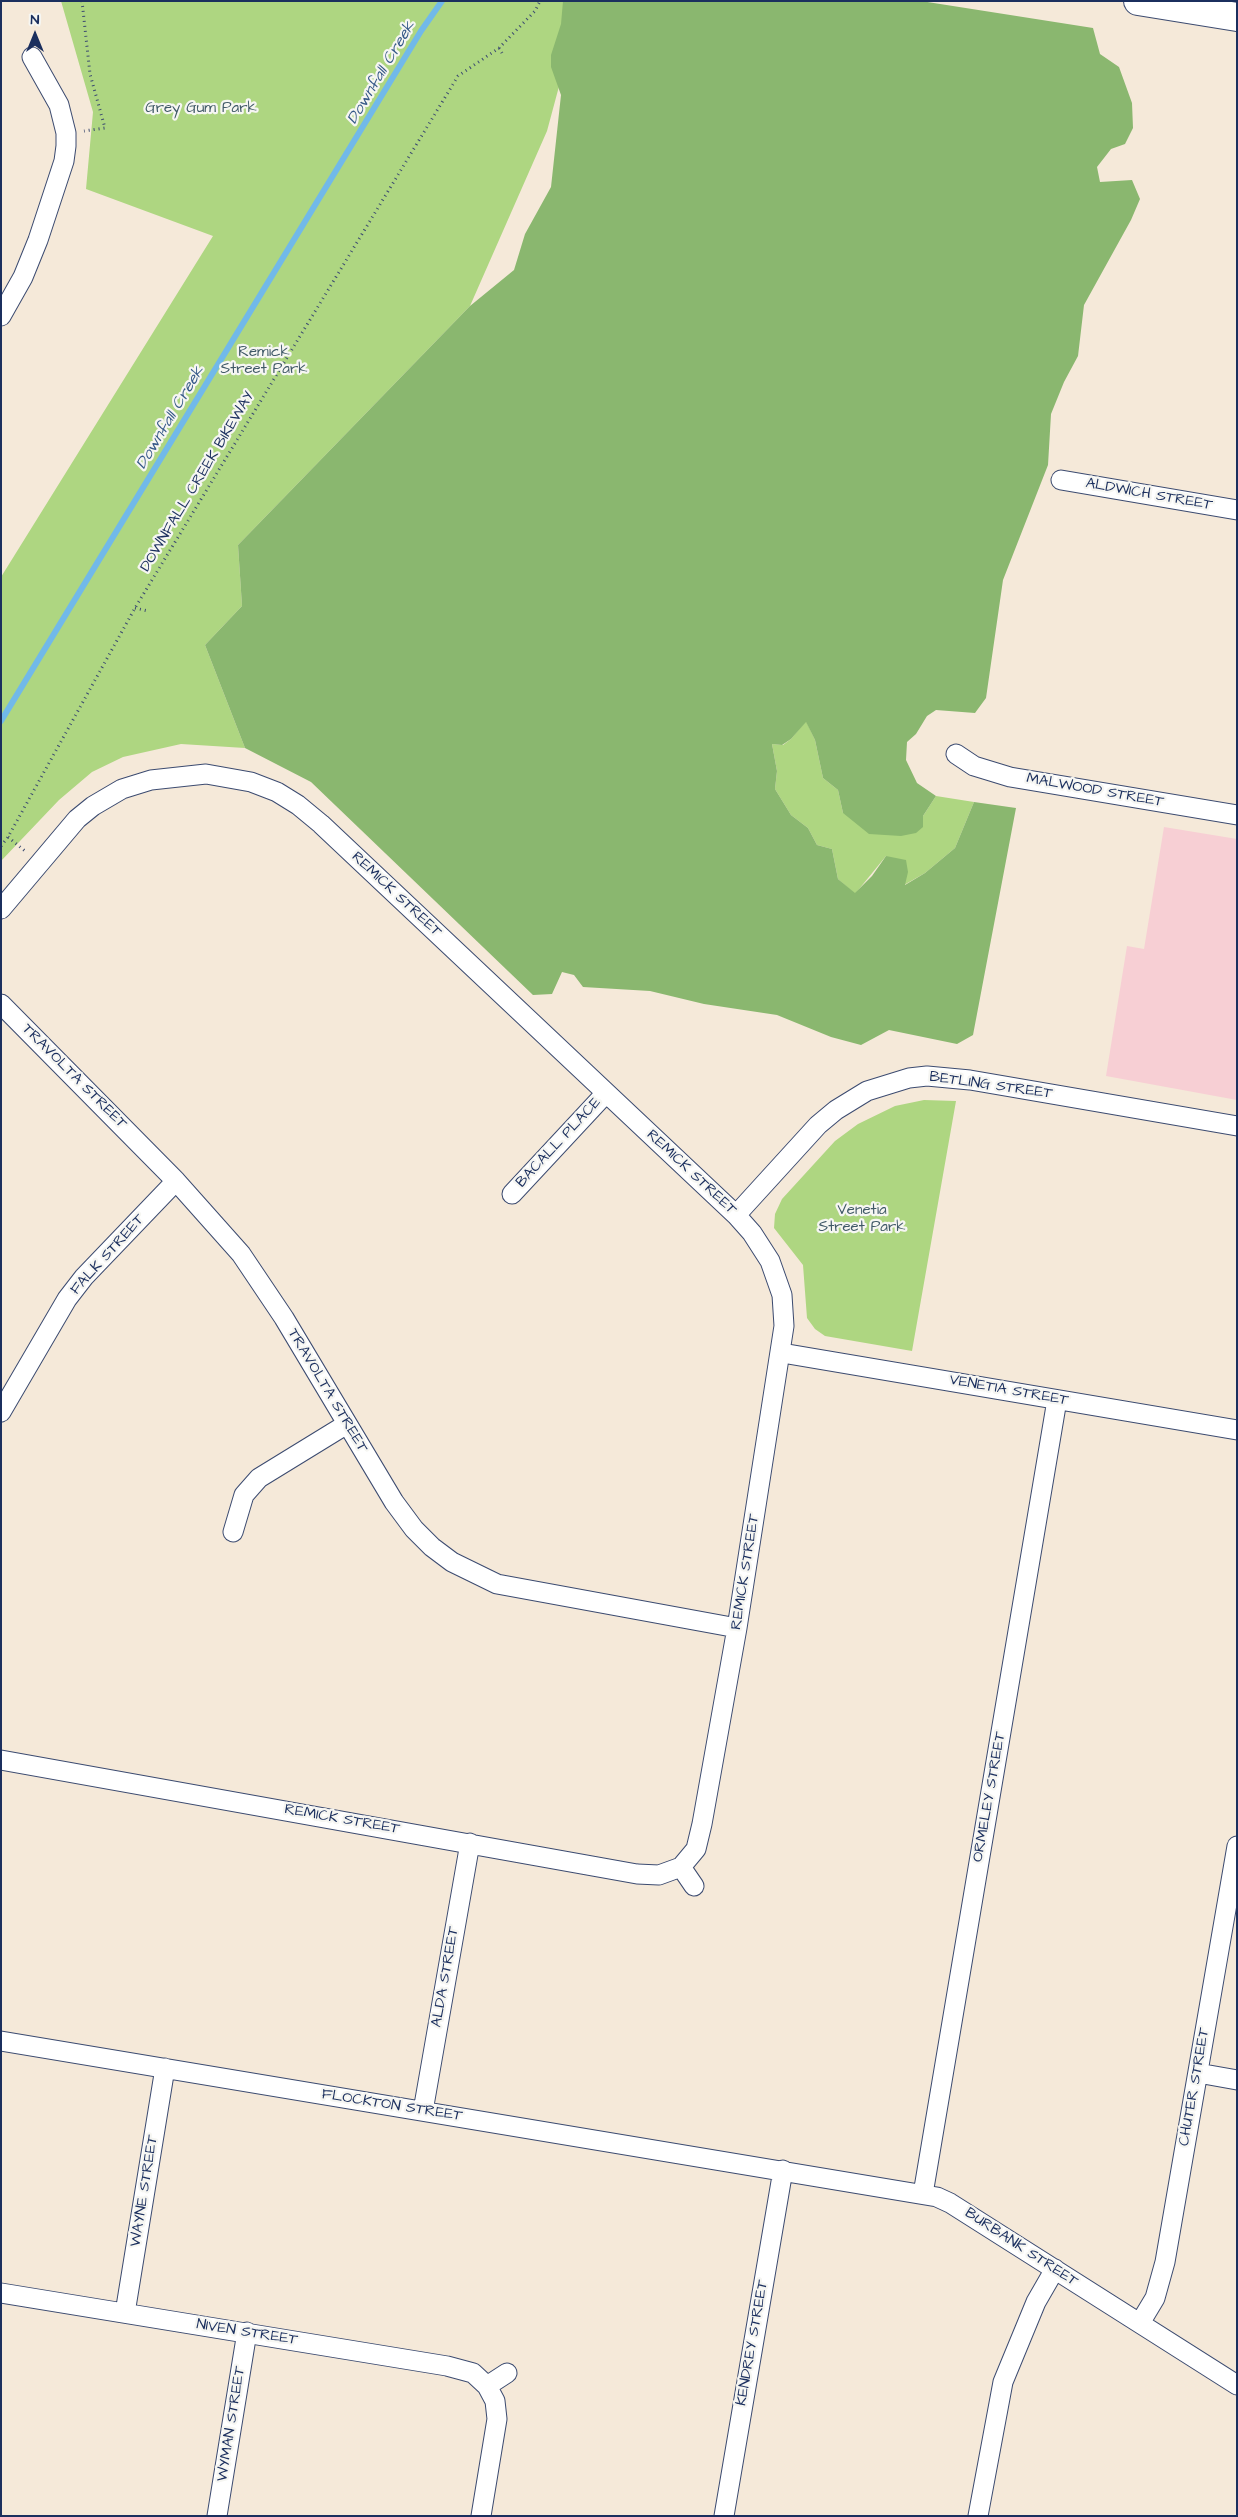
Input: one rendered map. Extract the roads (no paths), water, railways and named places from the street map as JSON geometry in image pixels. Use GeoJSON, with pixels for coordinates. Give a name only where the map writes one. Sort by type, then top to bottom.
{"type":"FeatureCollection","features":[{"type":"Feature","properties":{"kind":"main road"},"geometry":{"type":"LineString","coordinates":[[1138,1],[1237,17]]}},
{"type":"Feature","properties":{"kind":"street"},"geometry":{"type":"LineString","coordinates":[[1,316],[23,277],[38,240],[64,161],[66,133],[59,105],[32,57]]}},
{"type":"Feature","properties":{"kind":"street","name":"ALDWICH STREET"},"geometry":{"type":"LineString","coordinates":[[1061,480],[1237,510]]}},
{"type":"Feature","properties":{"kind":"street","name":"MALWOOD STREET"},"geometry":{"type":"LineString","coordinates":[[956,754],[974,766],[1010,777],[1237,815]]}},
{"type":"Feature","properties":{"kind":"street","name":"REMICK STREET"},"geometry":{"type":"LineString","coordinates":[[1,909],[64,833],[82,815],[122,788],[151,780],[206,774],[251,782],[277,792],[298,805],[321,824],[736,1215],[764,1249],[776,1276],[784,1312],[782,1353],[737,1628],[698,1842],[691,1856],[681,1867],[667,1874],[650,1875],[1,1760]]}},
{"type":"Feature","properties":{"kind":"street","name":"TRAVOLTA STREET"},"geometry":{"type":"LineString","coordinates":[[1,1004],[176,1181],[229,1240],[264,1286],[394,1502],[414,1529],[446,1557],[476,1576],[523,1590],[737,1628]]}},
{"type":"Feature","properties":{"kind":"street","name":"BETLING STREET"},"geometry":{"type":"LineString","coordinates":[[736,1215],[818,1125],[836,1110],[867,1090],[908,1078],[927,1076],[970,1080],[1237,1126]]}},
{"type":"Feature","properties":{"kind":"street","name":"BACALL PLACE"},"geometry":{"type":"LineString","coordinates":[[512,1194],[606,1093]]}},
{"type":"Feature","properties":{"kind":"street","name":"FALK STREET"},"geometry":{"type":"LineString","coordinates":[[1,1412],[62,1308],[84,1277],[176,1181]]}},
{"type":"Feature","properties":{"kind":"street","name":"VENETIA STREET"},"geometry":{"type":"LineString","coordinates":[[782,1353],[1237,1430]]}},
{"type":"Feature","properties":{"kind":"street","name":"ORMELEY STREET"},"geometry":{"type":"LineString","coordinates":[[924,2194],[1057,1400]]}},
{"type":"Feature","properties":{"kind":"street"},"geometry":{"type":"LineString","coordinates":[[233,1532],[244,1496],[258,1478],[347,1424]]}},
{"type":"Feature","properties":{"kind":"street","name":"ALDA STREET"},"geometry":{"type":"LineString","coordinates":[[423,2111],[470,1843]]}},
{"type":"Feature","properties":{"kind":"street","name":"CHUTER STREET"},"geometry":{"type":"LineString","coordinates":[[1140,2323],[1155,2298],[1163,2271],[1237,1846]]}},
{"type":"Feature","properties":{"kind":"street"},"geometry":{"type":"LineString","coordinates":[[681,1867],[694,1886]]}},
{"type":"Feature","properties":{"kind":"street","name":"FLOCKTON STREET"},"geometry":{"type":"LineString","coordinates":[[1,2041],[783,2170]]}},
{"type":"Feature","properties":{"kind":"street","name":"WAYNE STREET"},"geometry":{"type":"LineString","coordinates":[[125,2313],[164,2068]]}},
{"type":"Feature","properties":{"kind":"street"},"geometry":{"type":"LineString","coordinates":[[1198,2073],[1237,2080]]}},
{"type":"Feature","properties":{"kind":"street","name":"BURBANK STREET"},"geometry":{"type":"LineString","coordinates":[[783,2170],[924,2194],[950,2203],[1237,2385]]}},
{"type":"Feature","properties":{"kind":"street","name":"KENDREY STREET"},"geometry":{"type":"LineString","coordinates":[[724,2516],[783,2170]]}},
{"type":"Feature","properties":{"kind":"street"},"geometry":{"type":"LineString","coordinates":[[978,2516],[1002,2382],[1036,2302],[1055,2269]]}},
{"type":"Feature","properties":{"kind":"street","name":"NIVEN STREET"},"geometry":{"type":"LineString","coordinates":[[1,2293],[447,2366],[473,2373],[487,2386]]}},
{"type":"Feature","properties":{"kind":"street","name":"WYMAN STREET"},"geometry":{"type":"LineString","coordinates":[[217,2516],[247,2332]]}},
{"type":"Feature","properties":{"kind":"street"},"geometry":{"type":"LineString","coordinates":[[481,2516],[497,2419],[494,2401],[487,2386],[507,2373]]}},
{"type":"Feature","properties":{"kind":"waterway","name":"Downfall Creek"},"geometry":{"type":"LineString","coordinates":[[1,721],[421,31],[442,1]]}},
{"type":"Feature","properties":{"kind":"park label","name":"Grey Gum Park"},"geometry":{"type":"Point","coordinates":[201,109]}},
{"type":"Feature","properties":{"kind":"park label","name":"Remick Street Park"},"geometry":{"type":"Point","coordinates":[264,362]}},
{"type":"Feature","properties":{"kind":"park label","name":"Venetia Street Park"},"geometry":{"type":"Point","coordinates":[862,1220]}}]}
